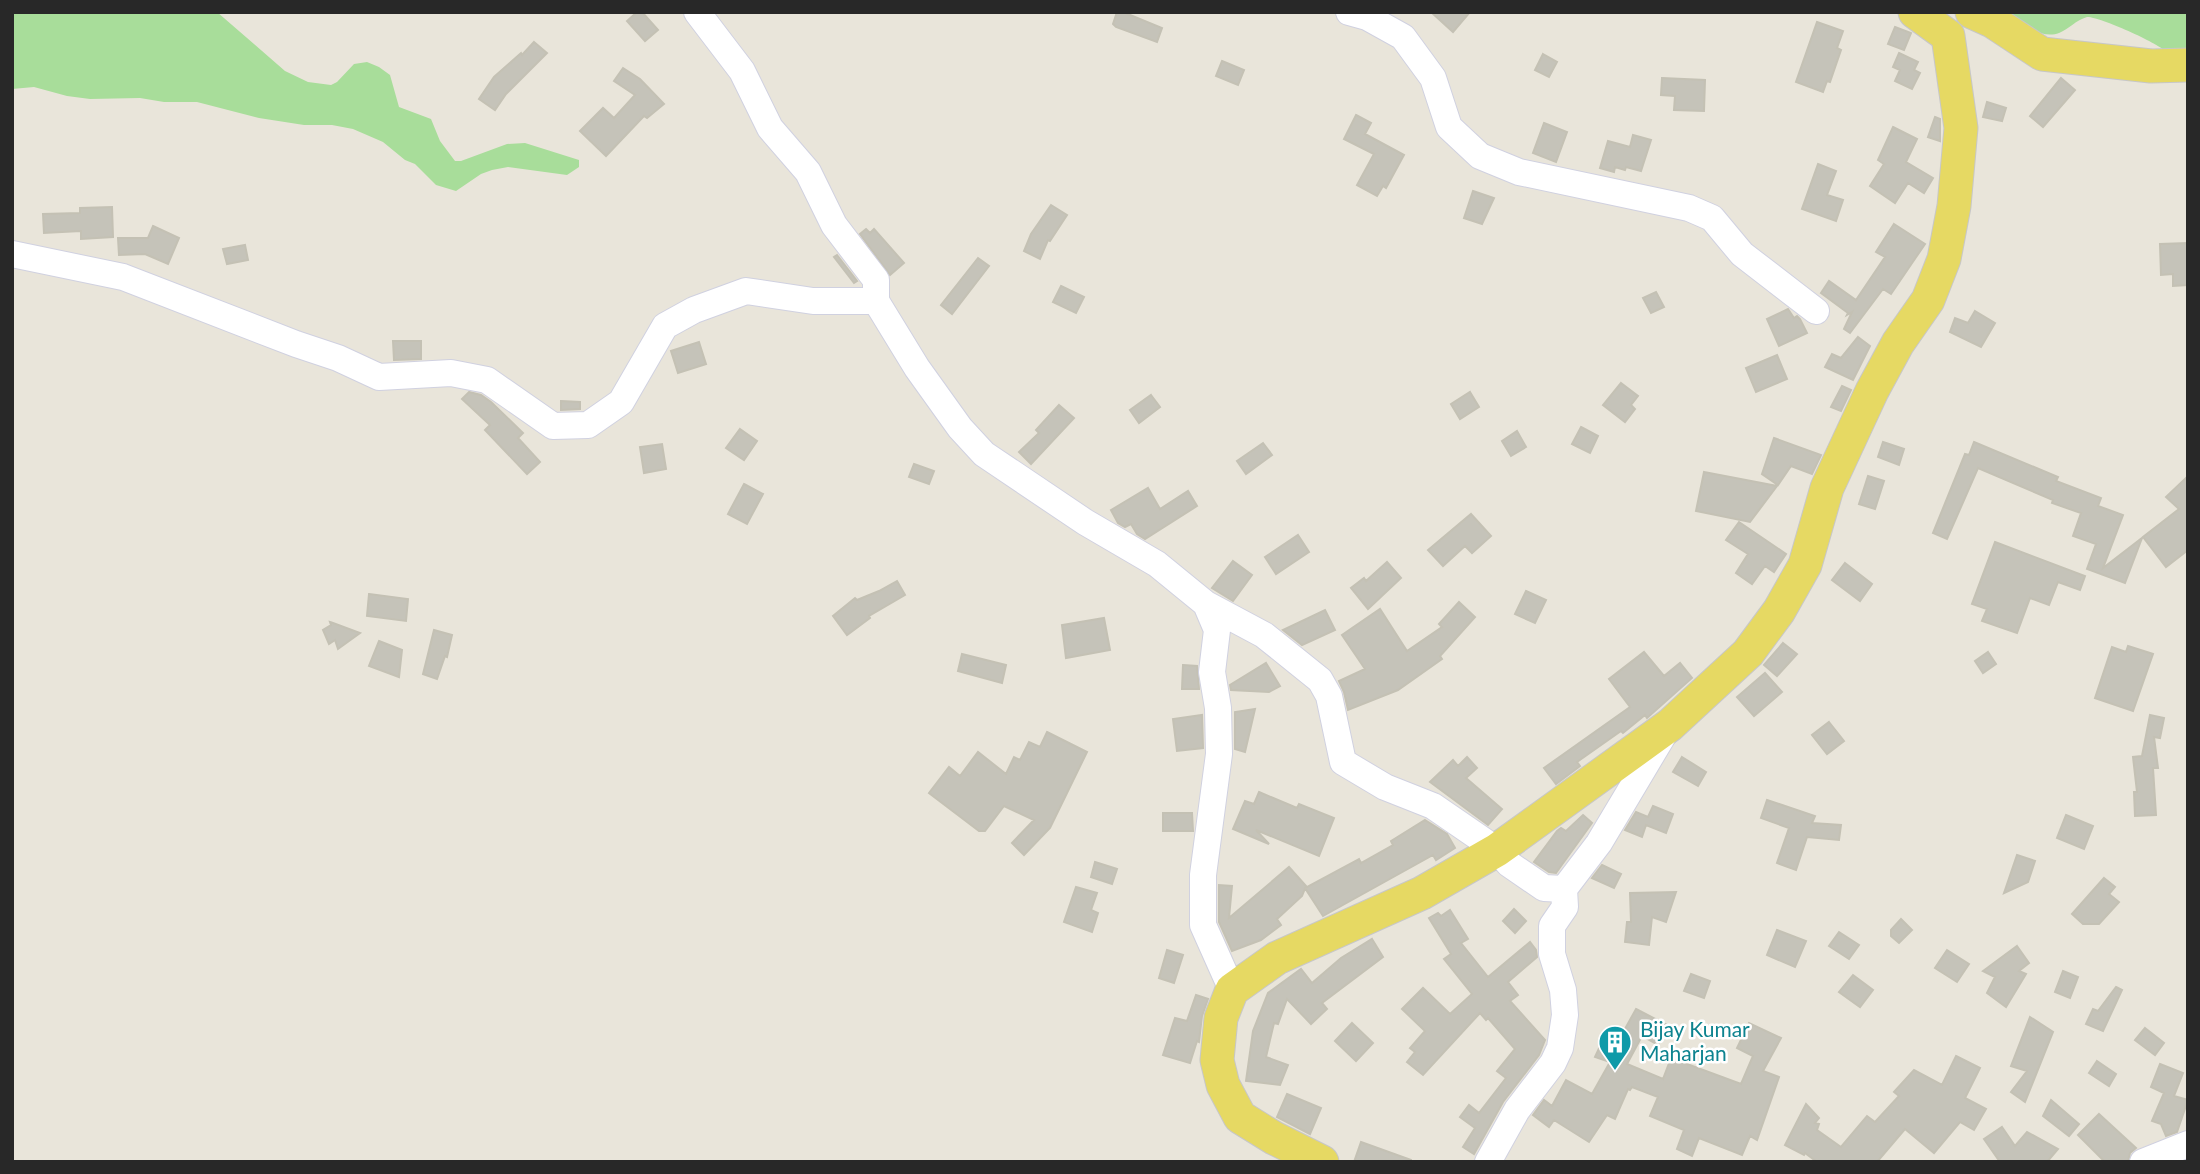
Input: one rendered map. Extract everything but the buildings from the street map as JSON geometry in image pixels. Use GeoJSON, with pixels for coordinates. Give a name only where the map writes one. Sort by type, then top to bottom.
{"type":"FeatureCollection","features":[{"type":"Feature","properties":{"kind":"main road"},"geometry":{"type":"LineString","coordinates":[[1322,1162],[1240,1117],[1223,1085],[1217,1060],[1221,1018],[1232,990],[1278,958],[1422,893],[1497,850],[1670,725],[1748,653],[1779,611],[1805,565],[1827,488],[1872,391],[1898,343],[1928,300],[1944,258],[1954,206],[1961,128],[1948,36],[1915,12]]}},
{"type":"Feature","properties":{"kind":"main road"},"geometry":{"type":"LineString","coordinates":[[1972,12],[1984,16],[2038,52],[2048,55],[2151,66],[2188,65]]}},
{"type":"Feature","properties":{"kind":"street"},"geometry":{"type":"LineString","coordinates":[[697,12],[742,71],[770,128],[808,172],[834,225],[876,280],[876,301],[917,368],[960,428],[985,454],[1085,522],[1157,564],[1206,604],[1264,635],[1320,680],[1329,696],[1343,762],[1385,787],[1433,806],[1497,850],[1509,864],[1544,888],[1564,888]]}},
{"type":"Feature","properties":{"kind":"street"},"geometry":{"type":"LineString","coordinates":[[1349,12],[1367,17],[1403,37],[1433,78],[1449,127],[1480,156],[1520,172],[1689,208],[1712,218],[1742,254],[1816,311]]}},
{"type":"Feature","properties":{"kind":"street"},"geometry":{"type":"LineString","coordinates":[[12,254],[123,277],[338,358],[379,377],[452,373],[487,380],[553,426],[588,425],[621,402],[665,326],[694,310],[746,291],[813,301],[876,301]]}},
{"type":"Feature","properties":{"kind":"street"},"geometry":{"type":"LineString","coordinates":[[1206,604],[1217,630],[1212,672],[1218,708],[1219,754],[1203,875],[1203,925],[1232,990]]}},
{"type":"Feature","properties":{"kind":"street"},"geometry":{"type":"LineString","coordinates":[[1488,1162],[1517,1110],[1553,1063],[1560,1048],[1565,1015],[1563,990],[1552,954],[1552,926],[1564,907],[1564,888],[1599,843],[1670,725]]}},
{"type":"Feature","properties":{"kind":"street"},"geometry":{"type":"LineString","coordinates":[[2143,1162],[2188,1144]]}},
{"type":"Feature","properties":{"kind":"green space"},"geometry":{"type":"Polygon","coordinates":[[[12,12],[217,12],[285,71],[308,82],[331,85],[354,64],[367,62],[379,67],[390,75],[399,107],[431,119],[440,141],[455,161],[507,144],[525,143],[579,160],[579,167],[567,175],[508,167],[492,170],[456,191],[436,185],[415,164],[405,160],[383,142],[353,129],[259,118],[197,102],[164,102],[140,98],[90,99],[34,87],[12,89],[12,12]]]}},
{"type":"Feature","properties":{"kind":"green space"},"geometry":{"type":"Polygon","coordinates":[[[2000,12],[2188,12],[2188,82],[2160,47],[2103,21],[2087,17],[2059,33],[2044,34],[2000,12]]]}},
{"type":"Feature","properties":{"kind":"place","name":"Bijay Kumar Maharjan"},"geometry":{"type":"Point","coordinates":[1615,1072]}}]}
